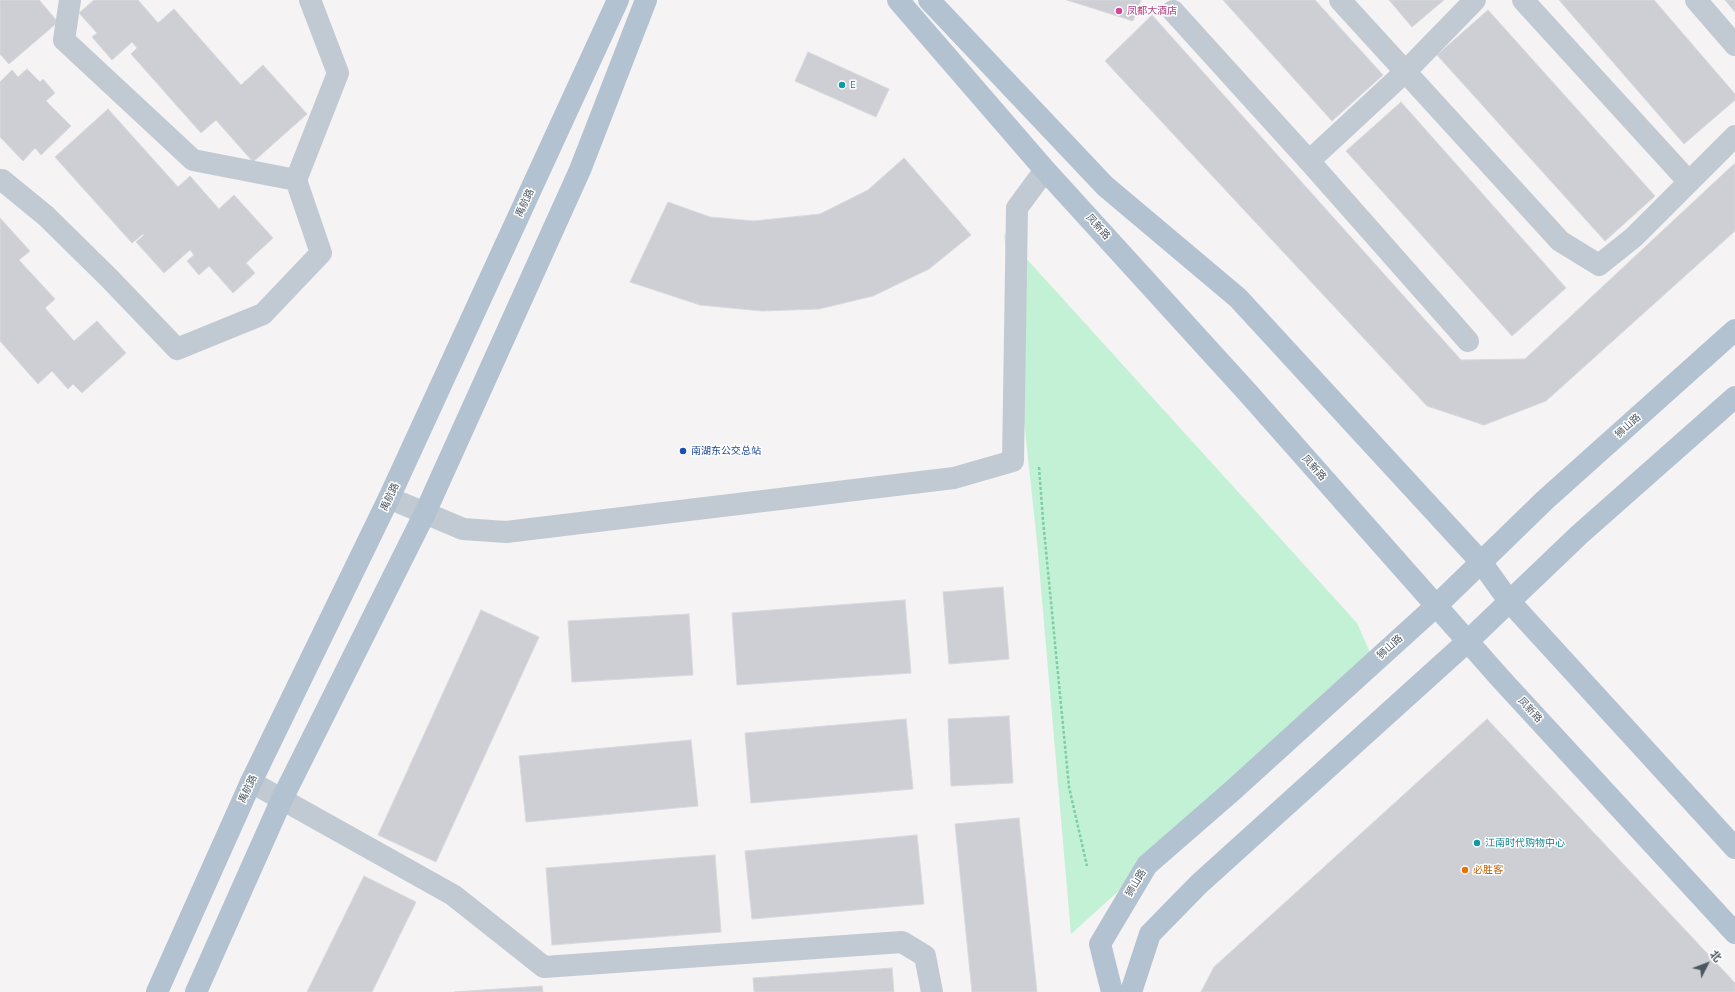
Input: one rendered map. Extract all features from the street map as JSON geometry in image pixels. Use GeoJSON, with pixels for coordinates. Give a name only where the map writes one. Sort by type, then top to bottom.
{"type":"FeatureCollection","features":[{"type":"Feature","properties":{"kind":"main road","name":"禹航路"},"geometry":{"type":"LineString","coordinates":[[157,992],[251,782],[389,498],[618,0]]}},
{"type":"Feature","properties":{"kind":"main road"},"geometry":{"type":"LineString","coordinates":[[196,992],[282,799],[426,513],[580,170],[646,0]]}},
{"type":"Feature","properties":{"kind":"main road","name":"凤新路"},"geometry":{"type":"LineString","coordinates":[[898,0],[1046,170],[1248,393],[1436,606],[1735,933]]}},
{"type":"Feature","properties":{"kind":"main road"},"geometry":{"type":"LineString","coordinates":[[929,0],[1105,186],[1238,298],[1481,562],[1509,601],[1735,848]]}},
{"type":"Feature","properties":{"kind":"main road","name":"狮山路"},"geometry":{"type":"LineString","coordinates":[[1112,992],[1100,944],[1147,865],[1231,792],[1436,606],[1545,500],[1735,330]]}},
{"type":"Feature","properties":{"kind":"main road"},"geometry":{"type":"LineString","coordinates":[[1131,992],[1150,934],[1199,884],[1468,640],[1580,534],[1735,397]]}},
{"type":"Feature","properties":{"kind":"street"},"geometry":{"type":"LineString","coordinates":[[70,0],[64,40],[193,160],[296,180]]}},
{"type":"Feature","properties":{"kind":"street"},"geometry":{"type":"LineString","coordinates":[[0,180],[2,180],[46,216],[177,348],[263,314],[321,253],[296,180],[338,73],[310,0]]}},
{"type":"Feature","properties":{"kind":"street"},"geometry":{"type":"LineString","coordinates":[[1340,0],[1560,241],[1599,265],[1634,237],[1735,136]]}},
{"type":"Feature","properties":{"kind":"street"},"geometry":{"type":"LineString","coordinates":[[1309,161],[1405,72],[1476,0]]}},
{"type":"Feature","properties":{"kind":"street"},"geometry":{"type":"LineString","coordinates":[[1523,0],[1690,182]]}},
{"type":"Feature","properties":{"kind":"street"},"geometry":{"type":"LineString","coordinates":[[1696,0],[1735,45]]}},
{"type":"Feature","properties":{"kind":"street"},"geometry":{"type":"LineString","coordinates":[[1173,11],[1309,161],[1468,342]]}},
{"type":"Feature","properties":{"kind":"street"},"geometry":{"type":"LineString","coordinates":[[389,498],[463,529],[506,532],[954,478],[1013,461],[1017,208],[1046,170]]}},
{"type":"Feature","properties":{"kind":"street"},"geometry":{"type":"LineString","coordinates":[[251,782],[453,895],[544,967],[902,942],[925,956],[932,992]]}},
{"type":"Feature","properties":{"kind":"path"},"geometry":{"type":"LineString","coordinates":[[1043,520],[1069,787],[1087,866]]}},
{"type":"Feature","properties":{"kind":"green space"},"geometry":{"type":"Polygon","coordinates":[[[1004,234],[1357,623],[1372,657],[1346,686],[1071,934],[1037,542],[1004,234]]]}},
{"type":"Feature","properties":{"kind":"building"},"geometry":{"type":"Polygon","coordinates":[[[0,0],[39,0],[58,22],[9,64],[0,54],[0,0]]]}},
{"type":"Feature","properties":{"kind":"building"},"geometry":{"type":"Polygon","coordinates":[[[94,0],[138,0],[158,23],[174,9],[241,85],[263,65],[307,114],[253,162],[216,120],[201,133],[131,54],[137,48],[132,42],[112,60],[92,37],[97,33],[79,13],[94,0]]]}},
{"type":"Feature","properties":{"kind":"building","name":"凤都大酒店"},"geometry":{"type":"Polygon","coordinates":[[[1067,0],[1141,0],[1133,21],[1067,0]]]}},
{"type":"Feature","properties":{"kind":"building"},"geometry":{"type":"Polygon","coordinates":[[[1223,0],[1315,0],[1383,75],[1332,121],[1223,0]]]}},
{"type":"Feature","properties":{"kind":"building"},"geometry":{"type":"Polygon","coordinates":[[[1389,0],[1444,0],[1412,27],[1389,0]]]}},
{"type":"Feature","properties":{"kind":"building"},"geometry":{"type":"Polygon","coordinates":[[[1559,0],[1654,0],[1735,94],[1735,100],[1684,144],[1559,0]]]}},
{"type":"Feature","properties":{"kind":"building"},"geometry":{"type":"Polygon","coordinates":[[[1725,0],[1735,0],[1735,12],[1725,0]]]}},
{"type":"Feature","properties":{"kind":"building"},"geometry":{"type":"Polygon","coordinates":[[[1488,10],[1655,196],[1605,241],[1437,55],[1488,10]]]}},
{"type":"Feature","properties":{"kind":"building"},"geometry":{"type":"Polygon","coordinates":[[[1152,15],[1461,360],[1525,359],[1735,163],[1735,231],[1546,401],[1484,425],[1427,406],[1105,61],[1152,15]]]}},
{"type":"Feature","properties":{"kind":"building","name":"E"},"geometry":{"type":"Polygon","coordinates":[[[808,52],[889,89],[876,117],[795,81],[808,52]]]}},
{"type":"Feature","properties":{"kind":"building"},"geometry":{"type":"Polygon","coordinates":[[[27,69],[40,82],[43,79],[55,93],[46,101],[71,126],[41,155],[35,148],[23,161],[0,137],[0,82],[12,70],[18,77],[27,69]]]}},
{"type":"Feature","properties":{"kind":"building"},"geometry":{"type":"Polygon","coordinates":[[[1401,102],[1566,288],[1512,336],[1346,151],[1401,102]]]}},
{"type":"Feature","properties":{"kind":"building"},"geometry":{"type":"Polygon","coordinates":[[[108,109],[178,187],[190,176],[219,209],[234,195],[273,238],[246,263],[255,273],[233,293],[209,266],[199,275],[187,261],[194,255],[190,250],[164,273],[136,242],[144,235],[143,234],[132,243],[55,157],[108,109]]]}},
{"type":"Feature","properties":{"kind":"building"},"geometry":{"type":"Polygon","coordinates":[[[904,158],[971,235],[929,269],[873,296],[819,309],[762,311],[700,305],[630,282],[668,202],[710,217],[754,221],[820,214],[868,190],[904,158]]]}},
{"type":"Feature","properties":{"kind":"building"},"geometry":{"type":"Polygon","coordinates":[[[0,218],[30,251],[19,260],[55,299],[45,308],[74,341],[97,321],[126,353],[82,393],[73,384],[68,389],[52,371],[38,384],[0,341],[0,218]]]}},
{"type":"Feature","properties":{"kind":"building"},"geometry":{"type":"Polygon","coordinates":[[[1003,587],[1009,659],[949,664],[943,592],[1003,587]]]}},
{"type":"Feature","properties":{"kind":"building"},"geometry":{"type":"Polygon","coordinates":[[[905,600],[911,673],[737,685],[732,613],[905,600]]]}},
{"type":"Feature","properties":{"kind":"building"},"geometry":{"type":"Polygon","coordinates":[[[481,610],[539,637],[436,862],[378,835],[481,610]]]}},
{"type":"Feature","properties":{"kind":"building"},"geometry":{"type":"Polygon","coordinates":[[[689,614],[693,675],[572,682],[568,621],[689,614]]]}},
{"type":"Feature","properties":{"kind":"building"},"geometry":{"type":"Polygon","coordinates":[[[1009,716],[1013,783],[951,786],[948,719],[1009,716]]]}},
{"type":"Feature","properties":{"kind":"building"},"geometry":{"type":"Polygon","coordinates":[[[906,719],[913,789],[751,803],[745,733],[906,719]]]}},
{"type":"Feature","properties":{"kind":"building","name":"江南时代购物中心"},"geometry":{"type":"Polygon","coordinates":[[[1487,719],[1735,983],[1735,992],[1201,992],[1214,967],[1487,719]]]}},
{"type":"Feature","properties":{"kind":"building"},"geometry":{"type":"Polygon","coordinates":[[[691,740],[698,806],[526,822],[519,756],[691,740]]]}},
{"type":"Feature","properties":{"kind":"building"},"geometry":{"type":"Polygon","coordinates":[[[1019,818],[1037,992],[972,992],[955,824],[1019,818]]]}},
{"type":"Feature","properties":{"kind":"building"},"geometry":{"type":"Polygon","coordinates":[[[917,835],[924,904],[752,919],[745,851],[917,835]]]}},
{"type":"Feature","properties":{"kind":"building"},"geometry":{"type":"Polygon","coordinates":[[[715,855],[721,932],[552,945],[546,868],[715,855]]]}},
{"type":"Feature","properties":{"kind":"building"},"geometry":{"type":"Polygon","coordinates":[[[364,876],[416,902],[372,992],[307,992],[364,876]]]}},
{"type":"Feature","properties":{"kind":"building"},"geometry":{"type":"Polygon","coordinates":[[[892,968],[894,992],[754,992],[753,978],[892,968]]]}},
{"type":"Feature","properties":{"kind":"building"},"geometry":{"type":"Polygon","coordinates":[[[542,986],[543,992],[454,992],[542,986]]]}},
{"type":"Feature","properties":{"kind":"place","name":"凤都大酒店"},"geometry":{"type":"Point","coordinates":[1119,11]}},
{"type":"Feature","properties":{"kind":"place","name":"E"},"geometry":{"type":"Point","coordinates":[842,85]}},
{"type":"Feature","properties":{"kind":"place","name":"南湖东公交总站"},"geometry":{"type":"Point","coordinates":[683,451]}},
{"type":"Feature","properties":{"kind":"place","name":"江南时代购物中心"},"geometry":{"type":"Point","coordinates":[1477,843]}},
{"type":"Feature","properties":{"kind":"place","name":"必胜客"},"geometry":{"type":"Point","coordinates":[1465,870]}}]}
